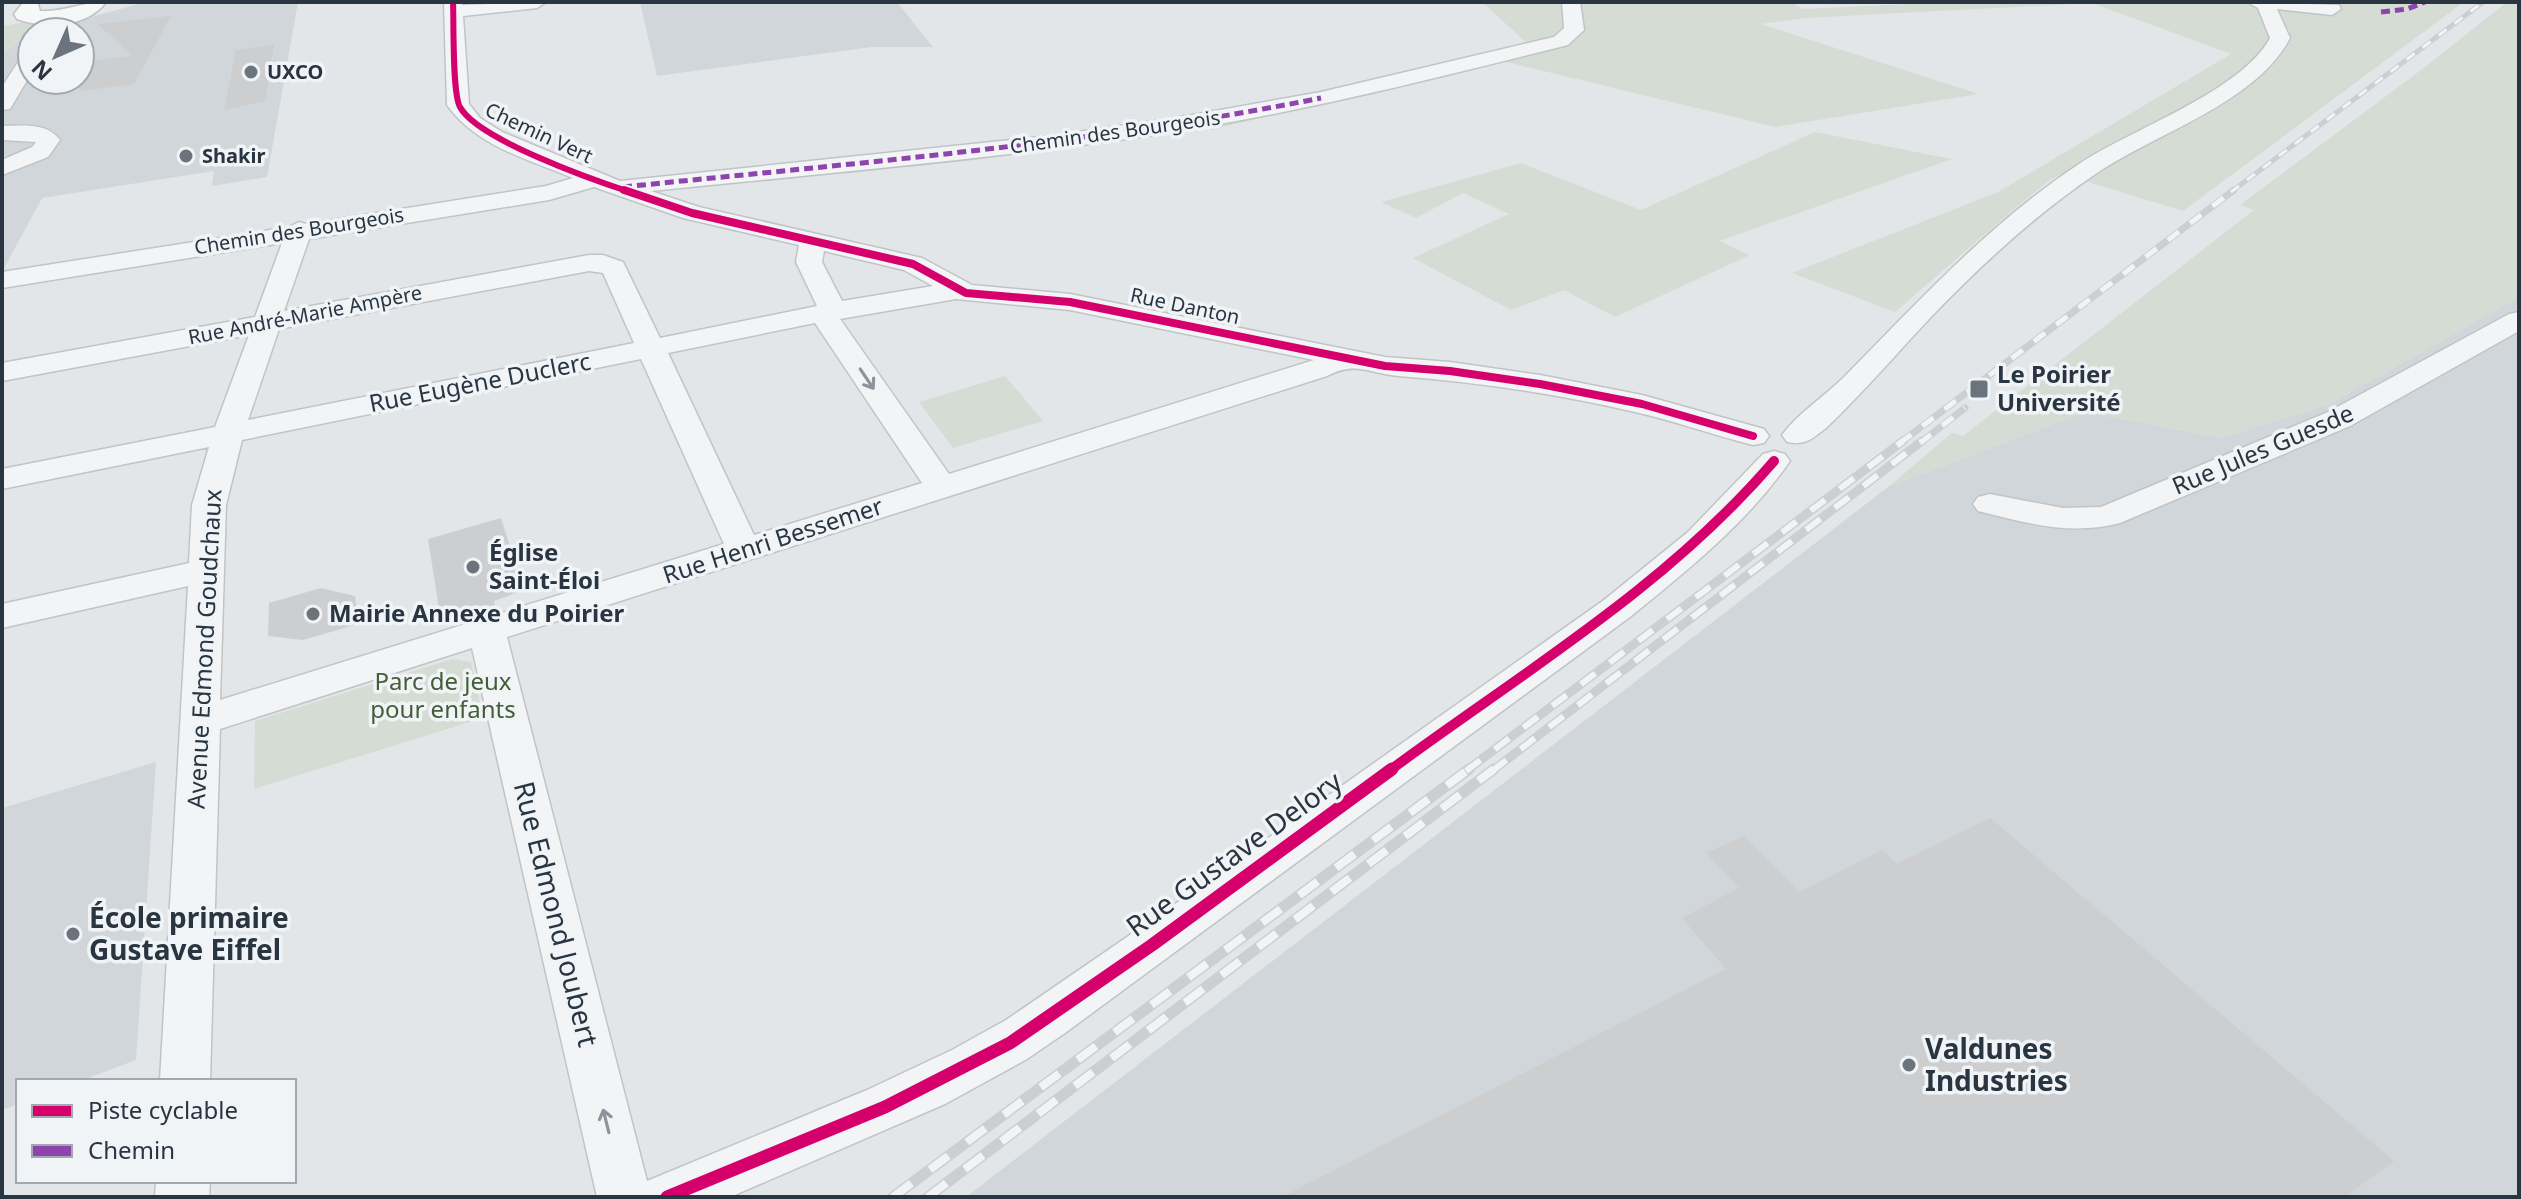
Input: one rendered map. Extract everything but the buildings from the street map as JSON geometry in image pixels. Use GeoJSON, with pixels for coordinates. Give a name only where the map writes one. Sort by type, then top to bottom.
{"type":"FeatureCollection","features":[{"type":"Feature","properties":{"kind":"main road"},"geometry":{"type":"LineString","coordinates":[[3,20],[115,2]]}},
{"type":"Feature","properties":{"kind":"street"},"geometry":{"type":"LineString","coordinates":[[453,7],[537,2]]}},
{"type":"Feature","properties":{"kind":"street","name":"Chemin des Bourgeois"},"geometry":{"type":"LineString","coordinates":[[2,280],[606,183],[1049,143],[1264,110],[1561,41],[1574,30],[1571,2]]}},
{"type":"Feature","properties":{"kind":"street"},"geometry":{"type":"LineString","coordinates":[[2268,56],[2263,27],[2253,2],[2332,9]]}},
{"type":"Feature","properties":{"kind":"street"},"geometry":{"type":"LineString","coordinates":[[2265,2],[2280,38],[2268,56]]}},
{"type":"Feature","properties":{"kind":"street","name":"Chemin Vert"},"geometry":{"type":"LineString","coordinates":[[453,7],[457,101],[462,113],[494,137],[606,183]]}},
{"type":"Feature","properties":{"kind":"street","name":"Rue Gustave Delory"},"geometry":{"type":"LineString","coordinates":[[667,1197],[893,1102],[988,1055],[1035,1027],[1222,898],[1349,799],[1643,587],[1702,537],[1775,444],[1819,417],[1948,285],[2020,217],[2115,150],[2240,82],[2268,56]]}},
{"type":"Feature","properties":{"kind":"street"},"geometry":{"type":"LineString","coordinates":[[2,168],[33,156],[48,144],[48,137],[44,135],[12,132],[5,124],[2,104],[16,81]]}},
{"type":"Feature","properties":{"kind":"street","name":"Rue Danton"},"geometry":{"type":"LineString","coordinates":[[606,183],[692,213],[913,264],[971,294],[1002,294],[1092,306],[1385,366],[1450,371],[1553,386],[1642,404],[1775,444]]}},
{"type":"Feature","properties":{"kind":"street","name":"Avenue Edmond Goudchaux"},"geometry":{"type":"LineString","coordinates":[[185,1079],[211,494],[265,323],[299,230]]}},
{"type":"Feature","properties":{"kind":"street"},"geometry":{"type":"LineString","coordinates":[[813,241],[809,262],[828,313],[941,487]]}},
{"type":"Feature","properties":{"kind":"street","name":"Rue André-Marie Ampère"},"geometry":{"type":"LineString","coordinates":[[2,372],[589,263],[608,264],[614,268],[651,349]]}},
{"type":"Feature","properties":{"kind":"street","name":"Rue Eugène Duclerc"},"geometry":{"type":"LineString","coordinates":[[2,479],[828,313],[959,290]]}},
{"type":"Feature","properties":{"kind":"street","name":"Rue Jules Guesde"},"geometry":{"type":"LineString","coordinates":[[1990,504],[2056,519],[2082,520],[2108,516],[2339,419],[2519,320]]}},
{"type":"Feature","properties":{"kind":"street"},"geometry":{"type":"LineString","coordinates":[[651,349],[744,551]]}},
{"type":"Feature","properties":{"kind":"street","name":"Rue Henri Bessemer"},"geometry":{"type":"LineString","coordinates":[[201,720],[1317,370],[1342,357]]}},
{"type":"Feature","properties":{"kind":"street"},"geometry":{"type":"LineString","coordinates":[[2,616],[207,570]]}},
{"type":"Feature","properties":{"kind":"street","name":"Rue Edmond Joubert"},"geometry":{"type":"LineString","coordinates":[[487,631],[624,1197]]}},
{"type":"Feature","properties":{"kind":"shaded area"},"geometry":{"type":"Polygon","coordinates":[[[146,2],[298,2],[267,177],[212,186],[214,171],[42,198],[2,272],[2,55],[16,43],[16,96],[96,96],[95,16],[146,2]]]}},
{"type":"Feature","properties":{"kind":"shaded area"},"geometry":{"type":"Polygon","coordinates":[[[640,2],[897,2],[933,47],[872,47],[657,76],[640,2]]]}},
{"type":"Feature","properties":{"kind":"shaded area"},"geometry":{"type":"Polygon","coordinates":[[[2519,297],[2519,1197],[966,1197],[1888,487],[2085,412],[2222,438],[2329,404],[2519,297]]]}},
{"type":"Feature","properties":{"kind":"shaded area","name":"École primaire Gustave Eiffel"},"geometry":{"type":"Polygon","coordinates":[[[156,762],[136,1060],[85,1079],[16,1079],[16,1105],[2,1110],[2,808],[156,762]]]}},
{"type":"Feature","properties":{"kind":"green space"},"geometry":{"type":"Polygon","coordinates":[[[1482,2],[1791,2],[1802,9],[1955,2],[2464,2],[2183,211],[2062,174],[2051,179],[2014,209],[1895,312],[1792,273],[1998,192],[2231,54],[2092,3],[1806,18],[1761,24],[1979,94],[1775,127],[1502,61],[1210,130],[1199,118],[1528,44],[1482,2]]]}},
{"type":"Feature","properties":{"kind":"green space"},"geometry":{"type":"Polygon","coordinates":[[[2507,2],[2519,2],[2519,297],[2329,404],[2222,438],[2085,412],[1888,487],[1952,433],[1963,436],[2254,210],[2240,205],[2507,2]]]}},
{"type":"Feature","properties":{"kind":"green space"},"geometry":{"type":"Polygon","coordinates":[[[16,24],[16,43],[2,55],[2,26],[16,24]]]}},
{"type":"Feature","properties":{"kind":"green space"},"geometry":{"type":"Polygon","coordinates":[[[1815,132],[1952,159],[1719,241],[1750,255],[1615,317],[1564,290],[1511,310],[1413,258],[1509,214],[1463,193],[1416,218],[1381,202],[1521,163],[1641,210],[1815,132]]]}},
{"type":"Feature","properties":{"kind":"green space"},"geometry":{"type":"Polygon","coordinates":[[[1005,376],[1043,421],[953,448],[919,402],[1005,376]]]}},
{"type":"Feature","properties":{"kind":"green space","name":"Parc de jeux pour enfants"},"geometry":{"type":"Polygon","coordinates":[[[452,659],[471,662],[483,718],[254,789],[255,721],[452,659]]]}},
{"type":"Feature","properties":{"kind":"railway"},"geometry":{"type":"LineString","coordinates":[[2231,192],[2483,2]]}},
{"type":"Feature","properties":{"kind":"railway"},"geometry":{"type":"LineString","coordinates":[[1900,443],[2234,190]]}},
{"type":"Feature","properties":{"kind":"railway"},"geometry":{"type":"LineString","coordinates":[[1920,443],[1965,408]]}},
{"type":"Feature","properties":{"kind":"railway"},"geometry":{"type":"LineString","coordinates":[[1466,771],[1903,441]]}},
{"type":"Feature","properties":{"kind":"railway"},"geometry":{"type":"LineString","coordinates":[[1492,771],[1922,441]]}},
{"type":"Feature","properties":{"kind":"railway"},"geometry":{"type":"LineString","coordinates":[[893,1197],[1469,769]]}},
{"type":"Feature","properties":{"kind":"railway"},"geometry":{"type":"LineString","coordinates":[[928,1197],[1494,769]]}},
{"type":"Feature","properties":{"kind":"marked path"},"geometry":{"type":"LineString","coordinates":[[2381,12],[2407,9],[2425,2]]}},
{"type":"Feature","properties":{"kind":"marked path"},"geometry":{"type":"LineString","coordinates":[[623,187],[1049,143],[1230,116],[1321,98]]}},
{"type":"Feature","properties":{"kind":"cycle path"},"geometry":{"type":"LineString","coordinates":[[453,2],[458,105],[472,123],[494,137],[617,188],[692,213],[913,264],[966,293],[1070,302],[1385,366],[1450,371],[1540,384],[1642,404],[1753,436]]}},
{"type":"Feature","properties":{"kind":"cycle path"},"geometry":{"type":"LineString","coordinates":[[667,1197],[885,1107],[969,1066],[1036,1027],[1617,608],[1701,540],[1774,461]]}},
{"type":"Feature","properties":{"kind":"place","name":"UXCO"},"geometry":{"type":"Point","coordinates":[251,72]}},
{"type":"Feature","properties":{"kind":"place","name":"Shakir"},"geometry":{"type":"Point","coordinates":[186,156]}},
{"type":"Feature","properties":{"kind":"place","name":"Le Poirier Université"},"geometry":{"type":"Point","coordinates":[1979,389]}},
{"type":"Feature","properties":{"kind":"place","name":"Église Saint-Éloi"},"geometry":{"type":"Point","coordinates":[473,567]}},
{"type":"Feature","properties":{"kind":"place","name":"Mairie Annexe du Poirier"},"geometry":{"type":"Point","coordinates":[313,614]}},
{"type":"Feature","properties":{"kind":"place","name":"École primaire Gustave Eiffel"},"geometry":{"type":"Point","coordinates":[73,934]}},
{"type":"Feature","properties":{"kind":"place","name":"Valdunes Industries"},"geometry":{"type":"Point","coordinates":[1909,1065]}}]}
